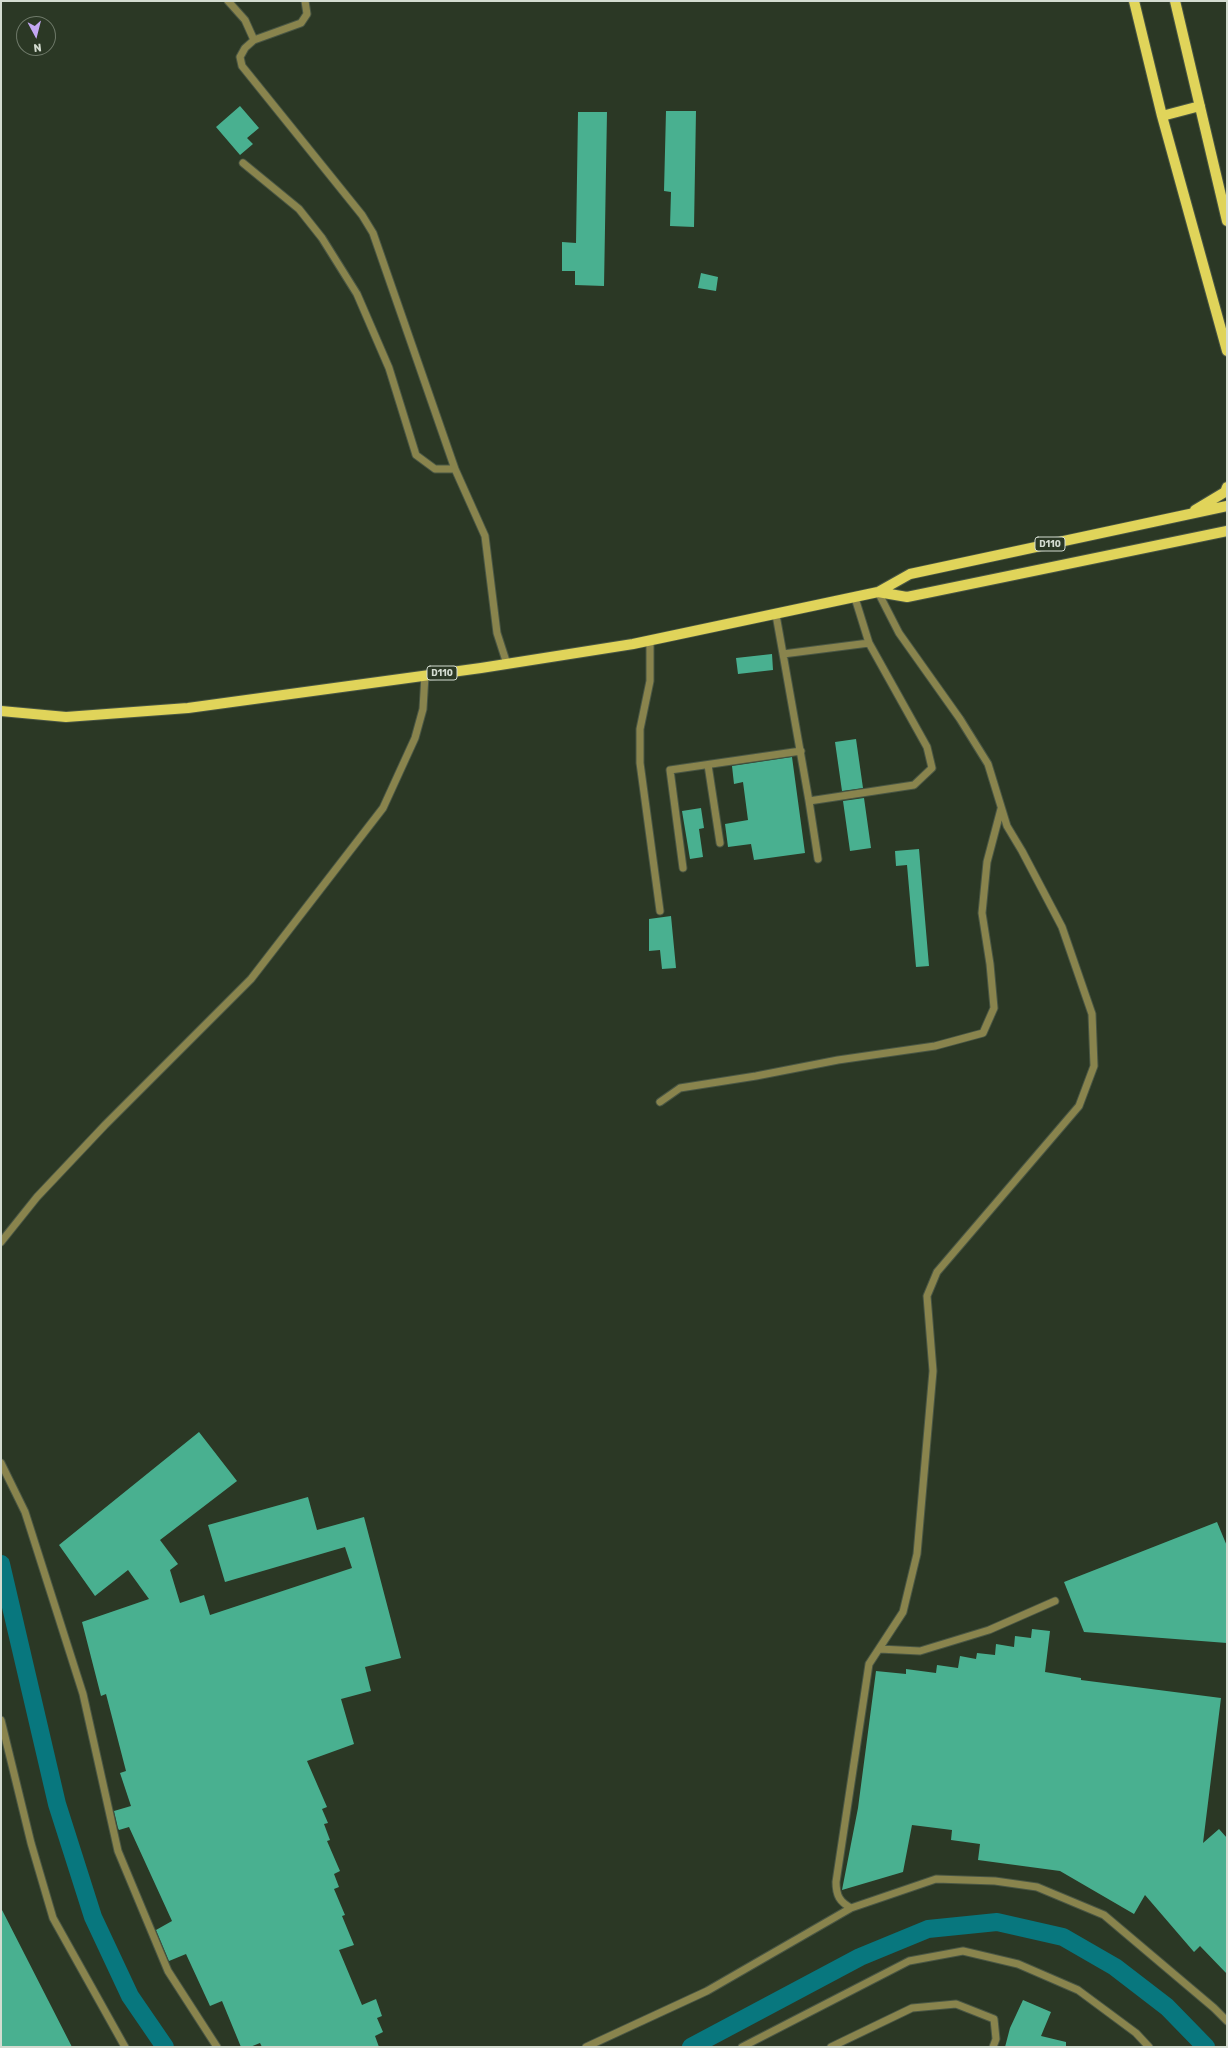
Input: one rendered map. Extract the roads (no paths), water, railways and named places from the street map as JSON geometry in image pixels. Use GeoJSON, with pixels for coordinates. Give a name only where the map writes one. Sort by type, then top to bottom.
{"type":"FeatureCollection","features":[{"type":"Feature","properties":{"kind":"main road"},"geometry":{"type":"LineString","coordinates":[[1134,1],[1162,116],[1227,351]]}},
{"type":"Feature","properties":{"kind":"main road"},"geometry":{"type":"LineString","coordinates":[[1175,1],[1227,221]]}},
{"type":"Feature","properties":{"kind":"main road"},"geometry":{"type":"LineString","coordinates":[[1162,116],[1200,106]]}},
{"type":"Feature","properties":{"kind":"main road"},"geometry":{"type":"LineString","coordinates":[[1187,515],[1225,492],[1227,487]]}},
{"type":"Feature","properties":{"kind":"main road","name":"D110"},"geometry":{"type":"LineString","coordinates":[[1,712],[66,717],[188,708],[507,664],[650,640],[855,598],[878,592],[910,574],[1227,506]]}},
{"type":"Feature","properties":{"kind":"main road","name":"D110"},"geometry":{"type":"LineString","coordinates":[[878,592],[906,597],[1227,531]]}},
{"type":"Feature","properties":{"kind":"lane"},"geometry":{"type":"LineString","coordinates":[[228,1],[245,20],[254,40]]}},
{"type":"Feature","properties":{"kind":"lane"},"geometry":{"type":"LineString","coordinates":[[304,1],[307,14],[301,23],[254,40],[245,48],[240,57],[242,66],[362,215],[373,233],[455,469],[485,536],[496,633],[507,664]]}},
{"type":"Feature","properties":{"kind":"lane"},"geometry":{"type":"LineString","coordinates":[[243,163],[300,209],[322,238],[357,294],[389,368],[416,455],[435,469],[455,469]]}},
{"type":"Feature","properties":{"kind":"lane"},"geometry":{"type":"LineString","coordinates":[[851,1908],[842,1903],[836,1894],[836,1882],[869,1664],[903,1612],[917,1554],[933,1371],[927,1296],[937,1272],[1079,1106],[1094,1066],[1092,1014],[1062,928],[1022,851],[1006,826],[988,764],[960,720],[899,633],[878,592]]}},
{"type":"Feature","properties":{"kind":"lane"},"geometry":{"type":"LineString","coordinates":[[809,802],[914,785],[932,768],[927,747],[869,643],[855,598]]}},
{"type":"Feature","properties":{"kind":"lane"},"geometry":{"type":"LineString","coordinates":[[776,615],[784,654],[818,859]]}},
{"type":"Feature","properties":{"kind":"lane"},"geometry":{"type":"LineString","coordinates":[[650,640],[650,681],[640,729],[640,763],[660,910]]}},
{"type":"Feature","properties":{"kind":"lane"},"geometry":{"type":"LineString","coordinates":[[784,654],[869,643]]}},
{"type":"Feature","properties":{"kind":"lane"},"geometry":{"type":"LineString","coordinates":[[1,1242],[37,1197],[99,1130],[251,979],[383,808],[415,738],[423,709],[425,675]]}},
{"type":"Feature","properties":{"kind":"lane"},"geometry":{"type":"LineString","coordinates":[[683,868],[670,770],[800,751]]}},
{"type":"Feature","properties":{"kind":"lane"},"geometry":{"type":"LineString","coordinates":[[708,765],[720,843]]}},
{"type":"Feature","properties":{"kind":"lane"},"geometry":{"type":"LineString","coordinates":[[660,1102],[680,1088],[756,1076],[838,1060],[935,1046],[983,1033],[994,1008],[990,964],[982,913],[987,862],[1001,809]]}},
{"type":"Feature","properties":{"kind":"lane"},"geometry":{"type":"LineString","coordinates":[[1,1463],[25,1512],[83,1694],[118,1851],[168,1971],[217,2047]]}},
{"type":"Feature","properties":{"kind":"lane"},"geometry":{"type":"LineString","coordinates":[[879,1649],[920,1651],[989,1630],[1055,1601]]}},
{"type":"Feature","properties":{"kind":"lane"},"geometry":{"type":"LineString","coordinates":[[1,1720],[31,1843],[53,1918],[125,2047]]}},
{"type":"Feature","properties":{"kind":"lane"},"geometry":{"type":"LineString","coordinates":[[586,2047],[707,1991],[851,1908],[936,1879],[995,1881],[1037,1887],[1104,1915],[1214,2008],[1227,2021]]}},
{"type":"Feature","properties":{"kind":"lane"},"geometry":{"type":"LineString","coordinates":[[742,2047],[909,1961],[963,1951],[1018,1964],[1078,1990],[1136,2033],[1148,2047]]}},
{"type":"Feature","properties":{"kind":"lane"},"geometry":{"type":"LineString","coordinates":[[831,2047],[912,2008],[956,2004],[994,2019],[996,2039],[993,2047]]}},
{"type":"Feature","properties":{"kind":"waterway"},"geometry":{"type":"LineString","coordinates":[[1,1564],[57,1804],[93,1917],[130,1996],[165,2047]]}},
{"type":"Feature","properties":{"kind":"waterway"},"geometry":{"type":"LineString","coordinates":[[691,2047],[860,1957],[928,1929],[997,1922],[1063,1937],[1115,1967],[1167,2007],[1206,2047]]}}]}
